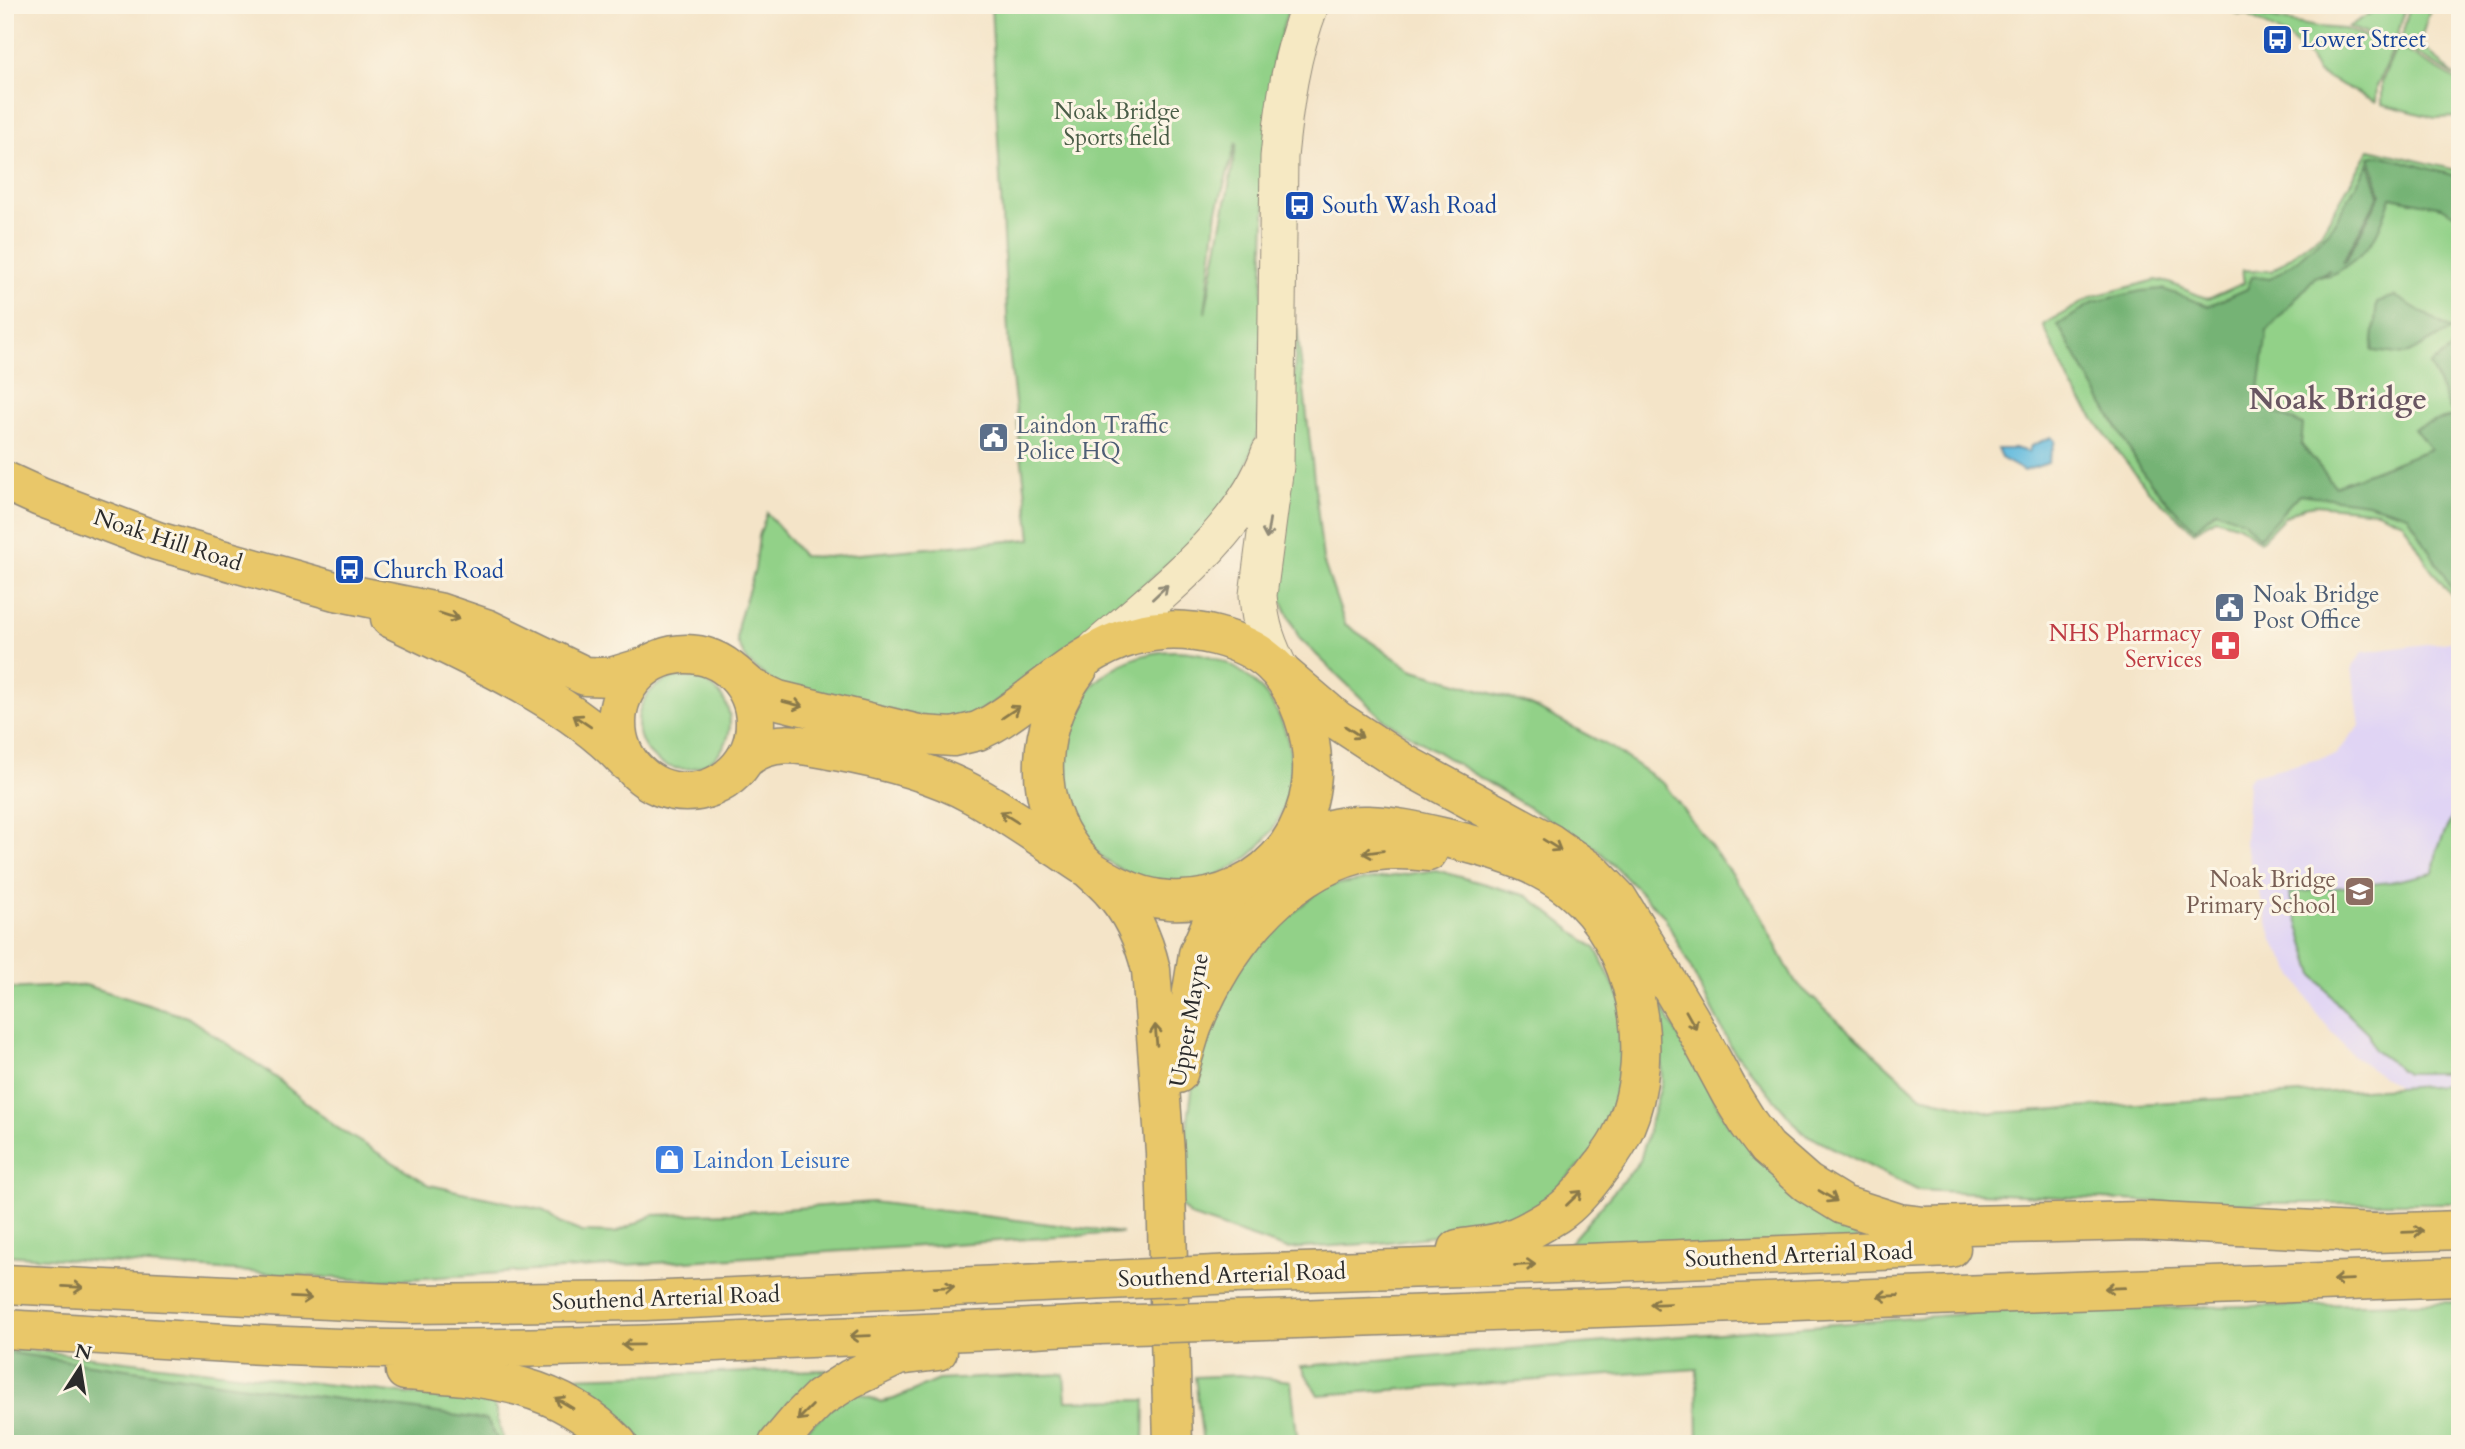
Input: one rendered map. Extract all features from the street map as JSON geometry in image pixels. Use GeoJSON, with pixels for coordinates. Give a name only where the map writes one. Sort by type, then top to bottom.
{"type":"FeatureCollection","features":[{"type":"Feature","properties":{"kind":"main road","name":"Noak Hill Road"},"geometry":{"type":"LineString","coordinates":[[5,481],[40,498],[157,541],[335,591],[438,612],[488,629],[585,676],[611,677],[644,667]]}},
{"type":"Feature","properties":{"kind":"main road","name":"Noak Hill Road"},"geometry":{"type":"LineString","coordinates":[[335,591],[477,660],[547,699],[585,722],[632,767]]}},
{"type":"Feature","properties":{"kind":"main road"},"geometry":{"type":"LineString","coordinates":[[734,673],[749,694],[755,727],[752,744],[745,759],[732,775],[714,787],[694,792],[673,791],[643,778],[623,754],[617,736],[616,716],[630,681],[644,667],[662,657],[701,655],[720,662],[734,673],[750,687],[778,700],[922,735],[953,737],[978,731],[992,724],[1090,654],[1116,641],[1136,635],[1183,630],[1215,636],[1245,647],[1266,659],[1337,720],[1403,763],[1550,843],[1593,873],[1618,899],[1749,1125],[1767,1148],[1807,1183],[1843,1205],[1899,1223],[1924,1226],[2140,1221],[2373,1233]]}},
{"type":"Feature","properties":{"kind":"main road"},"geometry":{"type":"LineString","coordinates":[[1087,868],[1073,853],[1052,817],[1044,790],[1043,767],[1045,744],[1057,705],[1064,689],[1090,654]]}},
{"type":"Feature","properties":{"kind":"main road"},"geometry":{"type":"LineString","coordinates":[[1266,870],[1295,835],[1311,793],[1313,771],[1310,735],[1296,695],[1282,673]]}},
{"type":"Feature","properties":{"kind":"main road"},"geometry":{"type":"LineString","coordinates":[[745,759],[763,747],[802,745],[844,752],[942,780],[973,794],[1087,868],[1125,889],[1166,900],[1187,900],[1224,893],[1245,884],[1298,843],[1317,833],[1362,824],[1400,828],[1520,859],[1547,873],[1584,901],[1612,939],[1634,988],[1640,1018],[1639,1075],[1627,1124],[1618,1143],[1578,1196],[1558,1213],[1510,1239],[1455,1250],[1244,1274]]}},
{"type":"Feature","properties":{"kind":"main road"},"geometry":{"type":"LineString","coordinates":[[1178,1074],[1192,1028],[1242,937],[1257,919],[1289,890],[1335,863],[1358,855],[1406,850],[1473,859],[1508,869],[1556,890],[1594,920],[1612,939]]}},
{"type":"Feature","properties":{"kind":"main road","name":"Upper Mayne"},"geometry":{"type":"LineString","coordinates":[[1087,868],[1110,888],[1126,908],[1145,947],[1151,970],[1165,1152],[1173,1444]]}},
{"type":"Feature","properties":{"kind":"main road","name":"Upper Mayne"},"geometry":{"type":"LineString","coordinates":[[1165,1152],[1198,954],[1212,922],[1266,870]]}},
{"type":"Feature","properties":{"kind":"main road","name":"Southend Arterial Road"},"geometry":{"type":"LineString","coordinates":[[5,1284],[411,1304],[645,1301],[1244,1274],[2460,1230]]}},
{"type":"Feature","properties":{"kind":"main road","name":"Southend Arterial Road"},"geometry":{"type":"LineString","coordinates":[[5,1330],[409,1349],[641,1345],[1625,1305],[2460,1277]]}},
{"type":"Feature","properties":{"kind":"main road"},"geometry":{"type":"LineString","coordinates":[[778,1444],[820,1398],[850,1379],[898,1356],[966,1348],[1099,1325]]}},
{"type":"Feature","properties":{"kind":"main road"},"geometry":{"type":"LineString","coordinates":[[5,1330],[242,1359],[460,1375],[510,1382],[555,1398],[601,1426],[618,1444]]}},
{"type":"Feature","properties":{"kind":"street"},"geometry":{"type":"LineString","coordinates":[[1282,673],[1265,640],[1258,596],[1272,505],[1279,158],[1290,72],[1299,33],[1310,5]]}},
{"type":"Feature","properties":{"kind":"street"},"geometry":{"type":"LineString","coordinates":[[1090,654],[1172,581],[1225,527],[1255,484],[1275,436]]}},
{"type":"Feature","properties":{"kind":"shaded area","name":"Noak Bridge Primary School"},"geometry":{"type":"Polygon","coordinates":[[[2451,641],[2459,649],[2460,1093],[2406,1093],[2352,1055],[2316,1013],[2273,940],[2245,844],[2248,780],[2253,775],[2335,755],[2360,726],[2352,667],[2363,652],[2451,641]]]}},
{"type":"Feature","properties":{"kind":"green space","name":"Noak Bridge Sports field"},"geometry":{"type":"Polygon","coordinates":[[[991,5],[1290,5],[1274,57],[1268,123],[1258,432],[1242,480],[1209,527],[1119,608],[1023,687],[956,724],[780,688],[748,662],[737,642],[738,624],[755,569],[759,536],[767,513],[803,556],[826,557],[1031,539],[1009,351],[991,5]],[[1237,143],[1217,210],[1205,313],[1237,143]]]}},
{"type":"Feature","properties":{"kind":"green space"},"geometry":{"type":"Polygon","coordinates":[[[2221,5],[2296,5],[2284,16],[2263,17],[2344,29],[2394,47],[2377,86],[2376,102],[2318,73],[2309,57],[2291,40],[2247,15],[2239,15],[2221,5]]]}},
{"type":"Feature","properties":{"kind":"green space"},"geometry":{"type":"Polygon","coordinates":[[[2384,5],[2406,5],[2395,44],[2348,27],[2384,5]]]}},
{"type":"Feature","properties":{"kind":"green space"},"geometry":{"type":"Polygon","coordinates":[[[2410,5],[2431,5],[2420,43],[2455,76],[2400,44],[2410,5]]]}},
{"type":"Feature","properties":{"kind":"green space"},"geometry":{"type":"Polygon","coordinates":[[[2397,46],[2460,82],[2460,117],[2435,118],[2382,104],[2382,81],[2397,46]]]}},
{"type":"Feature","properties":{"kind":"green space"},"geometry":{"type":"Polygon","coordinates":[[[2370,149],[2460,171],[2460,600],[2455,601],[2429,566],[2403,522],[2377,511],[2316,505],[2304,507],[2284,517],[2259,541],[2239,525],[2215,518],[2194,532],[2148,490],[2107,437],[2072,387],[2043,325],[2094,296],[2156,280],[2208,299],[2244,283],[2242,270],[2272,271],[2321,233],[2370,149]]]}},
{"type":"Feature","properties":{"kind":"green space"},"geometry":{"type":"Polygon","coordinates":[[[2380,155],[2460,175],[2460,218],[2442,207],[2391,197],[2380,227],[2364,251],[2338,272],[2322,276],[2330,270],[2315,277],[2267,331],[2257,404],[2303,425],[2301,444],[2335,486],[2430,449],[2414,428],[2453,416],[2430,365],[2460,343],[2460,593],[2455,594],[2408,515],[2367,503],[2299,494],[2259,538],[2244,521],[2216,510],[2195,529],[2143,473],[2058,325],[2094,302],[2141,291],[2163,289],[2208,306],[2247,289],[2252,276],[2270,279],[2297,260],[2329,231],[2369,163],[2379,195],[2342,263],[2381,194],[2370,157],[2380,155]]]}},
{"type":"Feature","properties":{"kind":"green space"},"geometry":{"type":"Polygon","coordinates":[[[2395,296],[2452,330],[2405,355],[2372,351],[2377,302],[2395,296]]]}},
{"type":"Feature","properties":{"kind":"green space"},"geometry":{"type":"Polygon","coordinates":[[[1297,327],[1323,560],[1345,624],[1411,669],[1531,705],[1612,748],[1664,784],[1754,904],[1795,982],[1921,1096],[1993,1113],[2460,1084],[2460,1203],[2184,1203],[1917,1190],[1803,1133],[1732,1049],[1664,916],[1597,849],[1383,719],[1299,638],[1280,597],[1297,327]]]}},
{"type":"Feature","properties":{"kind":"green space"},"geometry":{"type":"Polygon","coordinates":[[[1175,651],[1198,653],[1230,665],[1249,677],[1265,693],[1286,733],[1291,767],[1289,790],[1277,822],[1265,841],[1249,857],[1209,878],[1175,883],[1152,881],[1120,869],[1101,857],[1085,841],[1064,801],[1059,767],[1061,744],[1073,712],[1085,693],[1101,677],[1141,656],[1175,651]]]}},
{"type":"Feature","properties":{"kind":"green space"},"geometry":{"type":"Polygon","coordinates":[[[684,677],[702,680],[717,690],[727,705],[730,723],[727,741],[717,756],[702,766],[684,769],[666,766],[651,756],[641,741],[638,723],[641,705],[651,690],[666,680],[684,677]]]}},
{"type":"Feature","properties":{"kind":"green space"},"geometry":{"type":"Polygon","coordinates":[[[2452,816],[2460,817],[2460,1073],[2406,1073],[2374,1050],[2368,1033],[2337,1003],[2314,975],[2289,893],[2390,882],[2433,873],[2437,850],[2452,816]]]}},
{"type":"Feature","properties":{"kind":"green space"},"geometry":{"type":"Polygon","coordinates":[[[1436,870],[1527,896],[1596,949],[1631,1020],[1613,1134],[1518,1225],[1381,1243],[1287,1249],[1190,1216],[1177,1202],[1195,1068],[1241,959],[1324,886],[1436,870]]]}},
{"type":"Feature","properties":{"kind":"green space"},"geometry":{"type":"Polygon","coordinates":[[[85,985],[187,1017],[266,1070],[336,1127],[430,1185],[542,1210],[559,1223],[582,1232],[615,1233],[653,1215],[732,1213],[872,1202],[1122,1233],[378,1281],[5,1255],[5,989],[85,985]]]}},
{"type":"Feature","properties":{"kind":"green space"},"geometry":{"type":"Polygon","coordinates":[[[1657,998],[1729,1125],[1873,1252],[1567,1246],[1640,1161],[1662,1081],[1657,998]]]}},
{"type":"Feature","properties":{"kind":"green space"},"geometry":{"type":"Polygon","coordinates":[[[2460,1302],[2460,1444],[1698,1444],[1697,1369],[1318,1395],[1301,1366],[2001,1311],[2460,1302]]]}},
{"type":"Feature","properties":{"kind":"green space"},"geometry":{"type":"Polygon","coordinates":[[[5,1347],[494,1404],[504,1444],[5,1444],[5,1347]]]}},
{"type":"Feature","properties":{"kind":"green space"},"geometry":{"type":"Polygon","coordinates":[[[5,1352],[487,1420],[500,1444],[5,1444],[5,1352]]]}},
{"type":"Feature","properties":{"kind":"green space"},"geometry":{"type":"Polygon","coordinates":[[[826,1370],[835,1378],[768,1444],[635,1444],[551,1381],[566,1377],[826,1370]]]}},
{"type":"Feature","properties":{"kind":"green space"},"geometry":{"type":"Polygon","coordinates":[[[1064,1374],[1066,1401],[1145,1400],[1144,1444],[790,1444],[851,1390],[881,1402],[938,1380],[1064,1374]]]}},
{"type":"Feature","properties":{"kind":"green space"},"geometry":{"type":"Polygon","coordinates":[[[1239,1375],[1291,1381],[1298,1444],[1203,1444],[1195,1377],[1239,1375]]]}},
{"type":"Feature","properties":{"kind":"water"},"geometry":{"type":"Polygon","coordinates":[[[2051,437],[2055,441],[2048,463],[2024,471],[2001,458],[1997,449],[2028,452],[2031,446],[2051,437]]]}},
{"type":"Feature","properties":{"kind":"place","name":"Lower Street"},"geometry":{"type":"Point","coordinates":[2278,39]}},
{"type":"Feature","properties":{"kind":"place","name":"South Wash Road"},"geometry":{"type":"Point","coordinates":[1299,205]}},
{"type":"Feature","properties":{"kind":"place","name":"Laindon Traffic Police HQ"},"geometry":{"type":"Point","coordinates":[993,438]}},
{"type":"Feature","properties":{"kind":"place","name":"Church Road"},"geometry":{"type":"Point","coordinates":[350,570]}},
{"type":"Feature","properties":{"kind":"place","name":"Noak Bridge Post Office"},"geometry":{"type":"Point","coordinates":[2230,607]}},
{"type":"Feature","properties":{"kind":"place","name":"NHS Pharmacy Services"},"geometry":{"type":"Point","coordinates":[2225,646]}},
{"type":"Feature","properties":{"kind":"place","name":"Noak Bridge Primary School"},"geometry":{"type":"Point","coordinates":[2359,892]}},
{"type":"Feature","properties":{"kind":"place","name":"Laindon Leisure"},"geometry":{"type":"Point","coordinates":[670,1160]}},
{"type":"Feature","properties":{"kind":"district","name":"Noak Bridge"},"geometry":{"type":"Point","coordinates":[2338,399]}}]}
